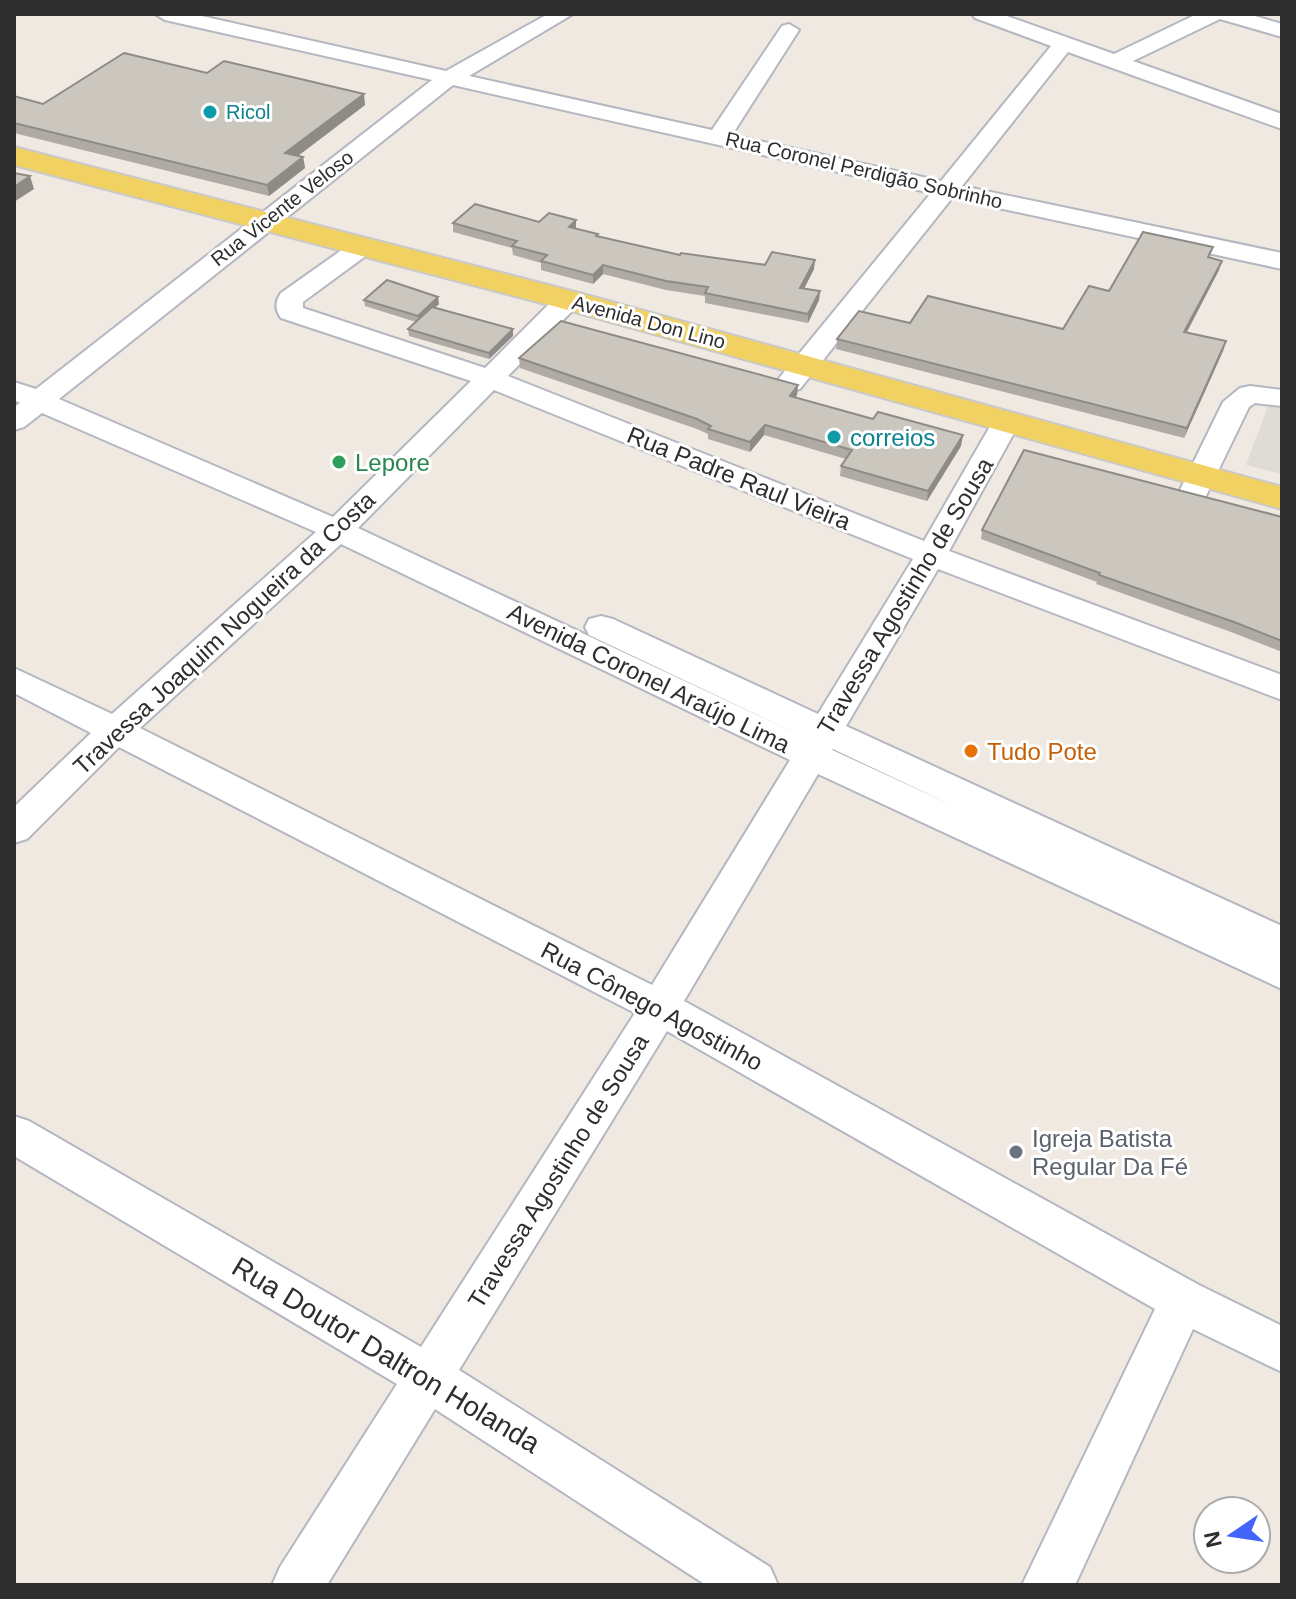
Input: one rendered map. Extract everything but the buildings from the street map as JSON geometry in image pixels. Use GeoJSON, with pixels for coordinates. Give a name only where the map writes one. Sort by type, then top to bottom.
{"type":"FeatureCollection","features":[{"type":"Feature","properties":{"kind":"main road","name":"Avenida Don Lino"},"geometry":{"type":"LineString","coordinates":[[14,156],[92,187],[560,309],[1197,484],[1282,515]]}},
{"type":"Feature","properties":{"kind":"main road","name":"Avenida Don Lino"},"geometry":{"type":"LineString","coordinates":[[14,178],[92,187]]}},
{"type":"Feature","properties":{"kind":"main road","name":"Avenida Don Lino"},"geometry":{"type":"LineString","coordinates":[[1197,484],[1282,498]]}},
{"type":"Feature","properties":{"kind":"street","name":"Rua Coronel Perdigão Sobrinho"},"geometry":{"type":"LineString","coordinates":[[165,14],[948,190],[1282,261]]}},
{"type":"Feature","properties":{"kind":"street","name":"Rua Vicente Veloso"},"geometry":{"type":"LineString","coordinates":[[32,399],[447,79],[563,14]]}},
{"type":"Feature","properties":{"kind":"street"},"geometry":{"type":"LineString","coordinates":[[982,14],[1282,122]]}},
{"type":"Feature","properties":{"kind":"street"},"geometry":{"type":"LineString","coordinates":[[1115,62],[1213,14]]}},
{"type":"Feature","properties":{"kind":"street"},"geometry":{"type":"LineString","coordinates":[[1226,14],[1282,31]]}},
{"type":"Feature","properties":{"kind":"street"},"geometry":{"type":"LineString","coordinates":[[719,137],[789,30]]}},
{"type":"Feature","properties":{"kind":"street"},"geometry":{"type":"LineString","coordinates":[[797,374],[1063,45]]}},
{"type":"Feature","properties":{"kind":"street","name":"Rua Padre Raul Vieira"},"geometry":{"type":"LineString","coordinates":[[352,254],[290,299],[290,312],[491,379],[931,555],[1282,688]]}},
{"type":"Feature","properties":{"kind":"street","name":"Travessa Joaquim Nogueira da Costa"},"geometry":{"type":"LineString","coordinates":[[14,829],[115,731],[346,522],[560,309]]}},
{"type":"Feature","properties":{"kind":"street","name":"Avenida Coronel Araújo Lima"},"geometry":{"type":"LineString","coordinates":[[14,363],[32,399],[195,456],[346,522],[1220,930],[1282,973]]}},
{"type":"Feature","properties":{"kind":"street"},"geometry":{"type":"LineString","coordinates":[[1197,484],[1237,402],[1250,394],[1282,398]]}},
{"type":"Feature","properties":{"kind":"street","name":"Travessa Agostinho de Sousa"},"geometry":{"type":"LineString","coordinates":[[298,1585],[660,1007],[931,555],[1001,431]]}},
{"type":"Feature","properties":{"kind":"street","name":"Rua Cônego Agostinho"},"geometry":{"type":"LineString","coordinates":[[14,679],[660,1007],[1183,1300],[1282,1350]]}},
{"type":"Feature","properties":{"kind":"street","name":"Avenida Coronel Araújo Lima"},"geometry":{"type":"LineString","coordinates":[[1220,930],[1282,943]]}},
{"type":"Feature","properties":{"kind":"street","name":"Rua Doutor Daltron Holanda"},"geometry":{"type":"LineString","coordinates":[[14,1134],[430,1378],[752,1585]]}},
{"type":"Feature","properties":{"kind":"street"},"geometry":{"type":"LineString","coordinates":[[1048,1585],[1183,1300]]}},
{"type":"Feature","properties":{"kind":"shaded area"},"geometry":{"type":"Polygon","coordinates":[[[1269,403],[1282,406],[1282,474],[1246,465],[1269,403]]]}},
{"type":"Feature","properties":{"kind":"place","name":"Ricol"},"geometry":{"type":"Point","coordinates":[210,112]}},
{"type":"Feature","properties":{"kind":"place","name":"correios"},"geometry":{"type":"Point","coordinates":[834,437]}},
{"type":"Feature","properties":{"kind":"place","name":"Lepore"},"geometry":{"type":"Point","coordinates":[339,462]}},
{"type":"Feature","properties":{"kind":"place","name":"Tudo Pote"},"geometry":{"type":"Point","coordinates":[971,751]}},
{"type":"Feature","properties":{"kind":"place","name":"Igreja Batista Regular Da Fé"},"geometry":{"type":"Point","coordinates":[1016,1152]}}]}
